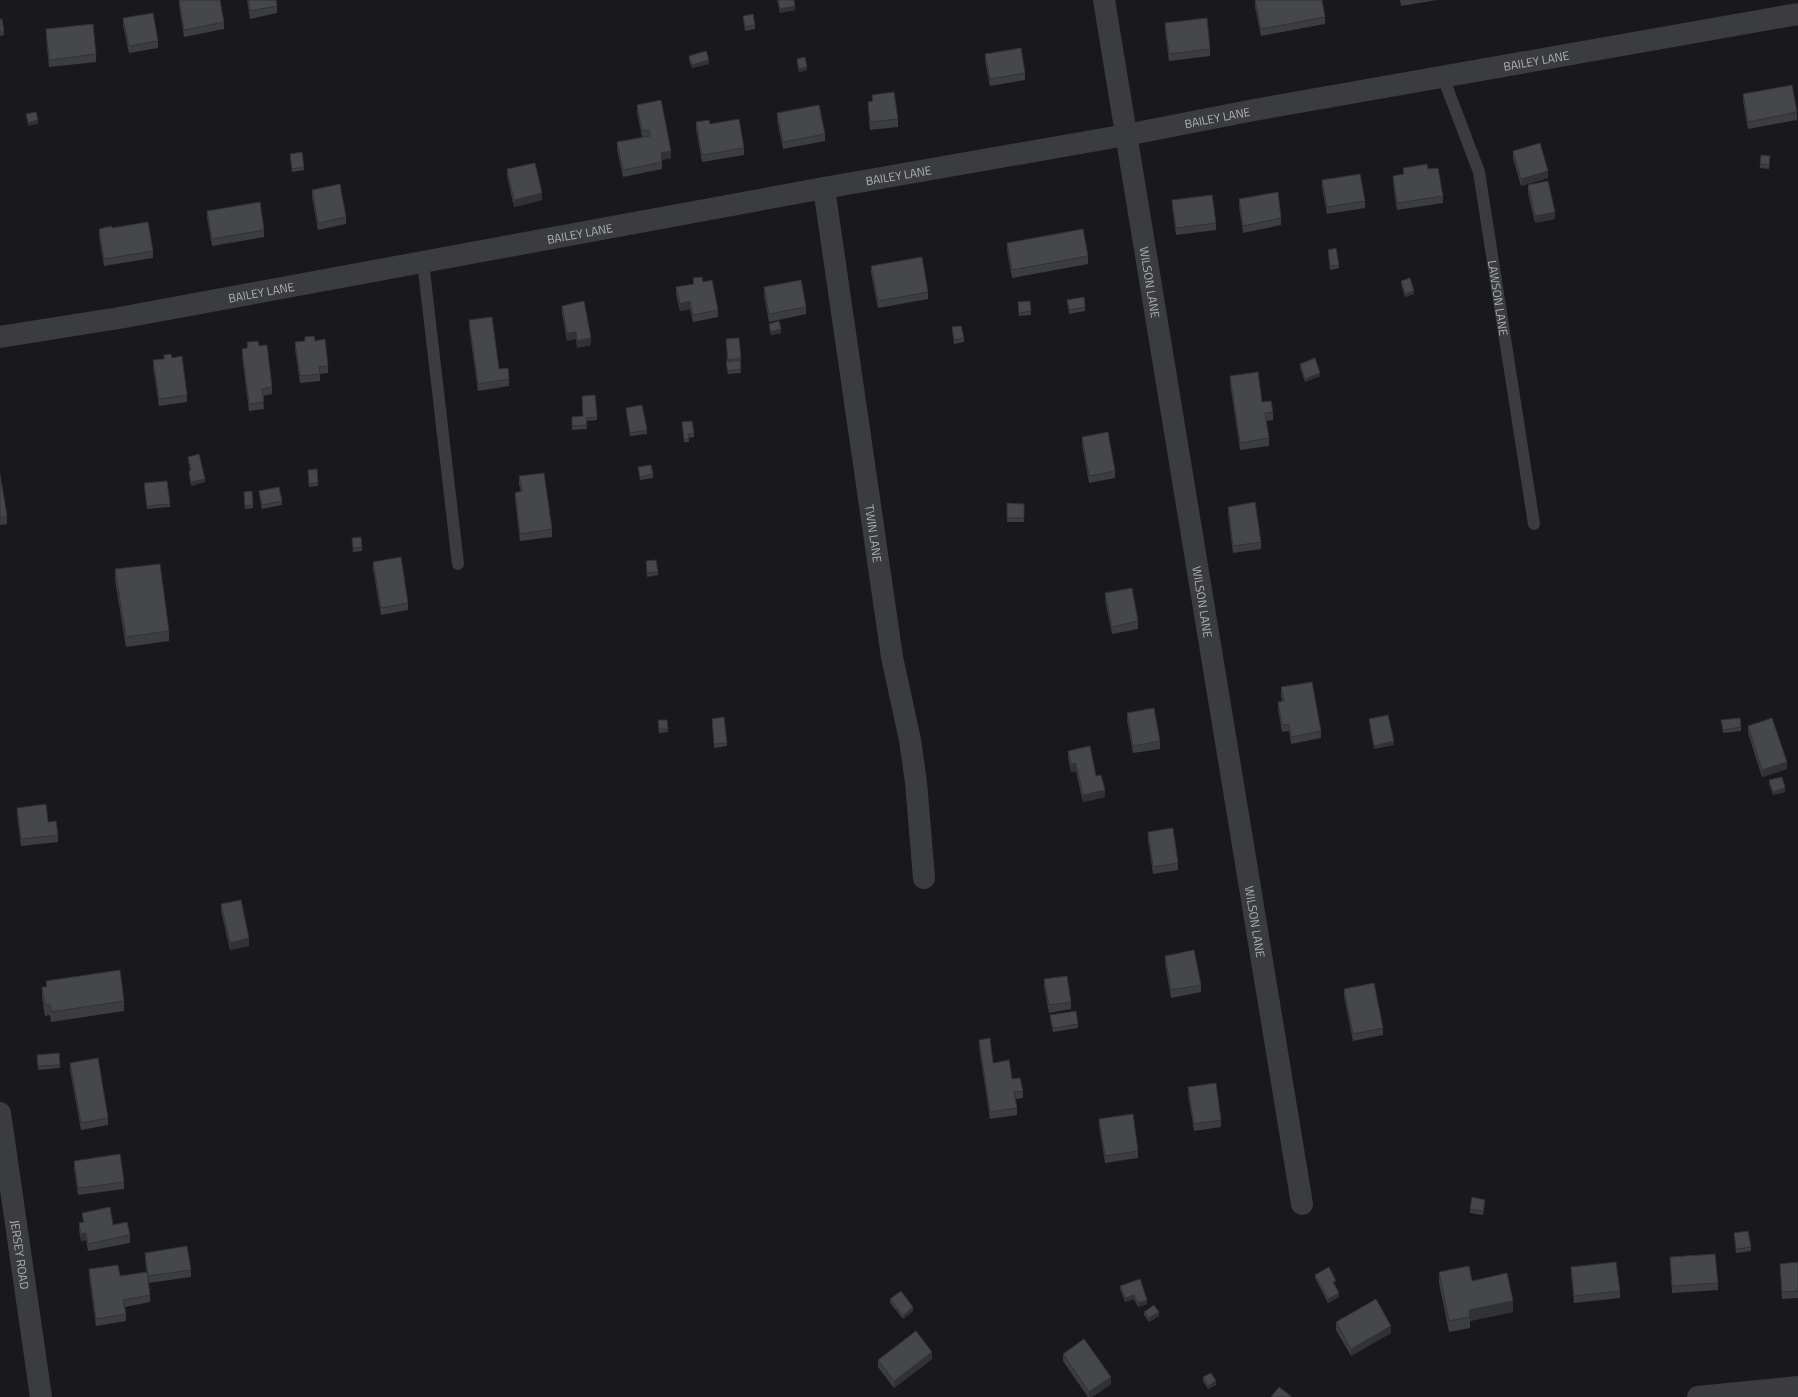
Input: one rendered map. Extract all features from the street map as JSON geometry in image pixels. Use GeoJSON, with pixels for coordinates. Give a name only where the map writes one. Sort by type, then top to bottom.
{"type":"FeatureCollection","features":[{"type":"Feature","properties":{"kind":"street","name":"WILSON LANE"},"geometry":{"type":"LineString","coordinates":[[1104,0],[1302,1204]]}},
{"type":"Feature","properties":{"kind":"street","name":"BAILEY LANE"},"geometry":{"type":"LineString","coordinates":[[0,337],[119,318],[824,188],[1126,135],[1254,110],[1798,14]]}},
{"type":"Feature","properties":{"kind":"street","name":"TWIN LANE"},"geometry":{"type":"LineString","coordinates":[[824,188],[892,657],[910,740],[915,775],[924,878]]}},
{"type":"Feature","properties":{"kind":"street","name":"JERSEY ROAD"},"geometry":{"type":"LineString","coordinates":[[0,1113],[40,1397]]}},
{"type":"Feature","properties":{"kind":"street"},"geometry":{"type":"LineString","coordinates":[[1698,1397],[1798,1387]]}},
{"type":"Feature","properties":{"kind":"lane","name":"LAWSON LANE"},"geometry":{"type":"LineString","coordinates":[[1443,77],[1479,172],[1534,524]]}},
{"type":"Feature","properties":{"kind":"lane"},"geometry":{"type":"LineString","coordinates":[[423,262],[458,564]]}},
{"type":"Feature","properties":{"kind":"building"},"geometry":{"type":"Polygon","coordinates":[[[179,0],[220,0],[224,22],[184,30],[179,0]]]}},
{"type":"Feature","properties":{"kind":"building"},"geometry":{"type":"Polygon","coordinates":[[[248,0],[276,0],[277,6],[250,11],[248,0]]]}},
{"type":"Feature","properties":{"kind":"building"},"geometry":{"type":"Polygon","coordinates":[[[778,0],[794,0],[795,6],[780,9],[778,0]]]}},
{"type":"Feature","properties":{"kind":"building"},"geometry":{"type":"Polygon","coordinates":[[[1255,0],[1322,0],[1325,17],[1261,29],[1255,0]]]}},
{"type":"Feature","properties":{"kind":"building"},"geometry":{"type":"Polygon","coordinates":[[[153,13],[158,41],[129,46],[123,18],[153,13]]]}},
{"type":"Feature","properties":{"kind":"building"},"geometry":{"type":"Polygon","coordinates":[[[753,14],[755,25],[745,27],[743,16],[753,14]]]}},
{"type":"Feature","properties":{"kind":"building"},"geometry":{"type":"Polygon","coordinates":[[[1207,18],[1210,49],[1169,54],[1165,23],[1207,18]]]}},
{"type":"Feature","properties":{"kind":"building"},"geometry":{"type":"Polygon","coordinates":[[[0,19],[2,19],[4,32],[0,32],[0,19]]]}},
{"type":"Feature","properties":{"kind":"building"},"geometry":{"type":"Polygon","coordinates":[[[93,24],[96,54],[49,60],[46,29],[93,24]]]}},
{"type":"Feature","properties":{"kind":"building"},"geometry":{"type":"Polygon","coordinates":[[[1021,48],[1025,73],[990,79],[985,54],[1021,48]]]}},
{"type":"Feature","properties":{"kind":"building"},"geometry":{"type":"Polygon","coordinates":[[[706,51],[709,60],[692,65],[689,56],[706,51]]]}},
{"type":"Feature","properties":{"kind":"building"},"geometry":{"type":"Polygon","coordinates":[[[805,57],[807,67],[799,69],[797,59],[805,57]]]}},
{"type":"Feature","properties":{"kind":"building"},"geometry":{"type":"Polygon","coordinates":[[[1792,85],[1797,112],[1748,122],[1743,94],[1792,85]]]}},
{"type":"Feature","properties":{"kind":"building"},"geometry":{"type":"Polygon","coordinates":[[[894,92],[898,119],[870,122],[868,102],[873,101],[872,95],[894,92]]]}},
{"type":"Feature","properties":{"kind":"building"},"geometry":{"type":"Polygon","coordinates":[[[661,100],[671,151],[661,153],[662,162],[623,170],[617,142],[650,136],[649,130],[642,131],[637,105],[661,100]]]}},
{"type":"Feature","properties":{"kind":"building"},"geometry":{"type":"Polygon","coordinates":[[[819,105],[825,134],[783,142],[777,113],[819,105]]]}},
{"type":"Feature","properties":{"kind":"building"},"geometry":{"type":"Polygon","coordinates":[[[36,112],[38,120],[28,123],[26,114],[36,112]]]}},
{"type":"Feature","properties":{"kind":"building"},"geometry":{"type":"Polygon","coordinates":[[[739,119],[744,148],[702,155],[696,122],[709,120],[710,124],[739,119]]]}},
{"type":"Feature","properties":{"kind":"building"},"geometry":{"type":"Polygon","coordinates":[[[1540,143],[1548,171],[1521,179],[1513,151],[1540,143]]]}},
{"type":"Feature","properties":{"kind":"building"},"geometry":{"type":"Polygon","coordinates":[[[302,152],[304,167],[292,169],[290,154],[302,152]]]}},
{"type":"Feature","properties":{"kind":"building"},"geometry":{"type":"Polygon","coordinates":[[[1761,155],[1770,156],[1769,165],[1760,164],[1761,155]]]}},
{"type":"Feature","properties":{"kind":"building"},"geometry":{"type":"Polygon","coordinates":[[[535,163],[542,193],[514,200],[507,169],[535,163]]]}},
{"type":"Feature","properties":{"kind":"building"},"geometry":{"type":"Polygon","coordinates":[[[1427,164],[1428,169],[1438,168],[1443,196],[1397,203],[1393,176],[1404,174],[1403,168],[1427,164]]]}},
{"type":"Feature","properties":{"kind":"building"},"geometry":{"type":"Polygon","coordinates":[[[1360,174],[1365,201],[1327,207],[1322,180],[1360,174]]]}},
{"type":"Feature","properties":{"kind":"building"},"geometry":{"type":"Polygon","coordinates":[[[1548,181],[1555,212],[1535,216],[1528,185],[1548,181]]]}},
{"type":"Feature","properties":{"kind":"building"},"geometry":{"type":"Polygon","coordinates":[[[340,184],[346,217],[318,223],[312,190],[340,184]]]}},
{"type":"Feature","properties":{"kind":"building"},"geometry":{"type":"Polygon","coordinates":[[[1278,192],[1281,218],[1243,226],[1239,199],[1278,192]]]}},
{"type":"Feature","properties":{"kind":"building"},"geometry":{"type":"Polygon","coordinates":[[[1212,195],[1216,223],[1176,228],[1172,200],[1212,195]]]}},
{"type":"Feature","properties":{"kind":"building"},"geometry":{"type":"Polygon","coordinates":[[[260,202],[264,230],[212,239],[207,211],[260,202]]]}},
{"type":"Feature","properties":{"kind":"building"},"geometry":{"type":"Polygon","coordinates":[[[148,222],[153,251],[104,259],[99,229],[148,222]]]}},
{"type":"Feature","properties":{"kind":"building"},"geometry":{"type":"Polygon","coordinates":[[[1083,229],[1088,256],[1012,270],[1007,243],[1083,229]]]}},
{"type":"Feature","properties":{"kind":"building"},"geometry":{"type":"Polygon","coordinates":[[[1336,248],[1339,265],[1330,266],[1328,250],[1336,248]]]}},
{"type":"Feature","properties":{"kind":"building"},"geometry":{"type":"Polygon","coordinates":[[[922,257],[928,292],[878,301],[871,266],[922,257]]]}},
{"type":"Feature","properties":{"kind":"building"},"geometry":{"type":"Polygon","coordinates":[[[702,277],[703,282],[712,280],[718,310],[693,315],[690,301],[680,304],[676,287],[694,284],[693,278],[702,277]]]}},
{"type":"Feature","properties":{"kind":"building"},"geometry":{"type":"Polygon","coordinates":[[[1410,278],[1414,291],[1405,294],[1401,281],[1410,278]]]}},
{"type":"Feature","properties":{"kind":"building"},"geometry":{"type":"Polygon","coordinates":[[[801,280],[806,307],[769,314],[764,287],[801,280]]]}},
{"type":"Feature","properties":{"kind":"building"},"geometry":{"type":"Polygon","coordinates":[[[1084,297],[1085,307],[1069,310],[1067,300],[1084,297]]]}},
{"type":"Feature","properties":{"kind":"building"},"geometry":{"type":"Polygon","coordinates":[[[584,301],[591,338],[577,341],[576,332],[567,333],[562,306],[584,301]]]}},
{"type":"Feature","properties":{"kind":"building"},"geometry":{"type":"Polygon","coordinates":[[[1030,301],[1031,311],[1019,313],[1018,302],[1030,301]]]}},
{"type":"Feature","properties":{"kind":"building"},"geometry":{"type":"Polygon","coordinates":[[[492,317],[499,369],[508,368],[509,379],[478,384],[469,320],[492,317]]]}},
{"type":"Feature","properties":{"kind":"building"},"geometry":{"type":"Polygon","coordinates":[[[779,321],[781,329],[771,332],[769,324],[779,321]]]}},
{"type":"Feature","properties":{"kind":"building"},"geometry":{"type":"Polygon","coordinates":[[[961,326],[964,338],[954,340],[952,327],[961,326]]]}},
{"type":"Feature","properties":{"kind":"building"},"geometry":{"type":"Polygon","coordinates":[[[314,336],[315,341],[325,339],[328,366],[319,367],[320,374],[300,376],[295,342],[305,341],[305,337],[314,336]]]}},
{"type":"Feature","properties":{"kind":"building"},"geometry":{"type":"Polygon","coordinates":[[[739,338],[741,358],[728,360],[726,339],[739,338]]]}},
{"type":"Feature","properties":{"kind":"building"},"geometry":{"type":"Polygon","coordinates":[[[258,341],[259,346],[267,345],[272,387],[262,389],[264,402],[249,404],[242,349],[248,348],[247,342],[258,341]]]}},
{"type":"Feature","properties":{"kind":"building"},"geometry":{"type":"Polygon","coordinates":[[[171,354],[172,358],[182,356],[187,395],[159,399],[153,360],[164,359],[164,355],[171,354]]]}},
{"type":"Feature","properties":{"kind":"building"},"geometry":{"type":"Polygon","coordinates":[[[1315,358],[1320,373],[1305,379],[1300,364],[1315,358]]]}},
{"type":"Feature","properties":{"kind":"building"},"geometry":{"type":"Polygon","coordinates":[[[740,360],[741,369],[728,371],[726,362],[740,360]]]}},
{"type":"Feature","properties":{"kind":"building"},"geometry":{"type":"Polygon","coordinates":[[[1258,372],[1262,402],[1271,401],[1273,412],[1265,413],[1269,438],[1240,443],[1230,376],[1258,372]]]}},
{"type":"Feature","properties":{"kind":"building"},"geometry":{"type":"Polygon","coordinates":[[[595,395],[597,417],[586,418],[587,425],[572,426],[572,417],[583,416],[582,396],[595,395]]]}},
{"type":"Feature","properties":{"kind":"building"},"geometry":{"type":"Polygon","coordinates":[[[642,405],[647,430],[630,433],[626,408],[642,405]]]}},
{"type":"Feature","properties":{"kind":"building"},"geometry":{"type":"Polygon","coordinates":[[[692,421],[694,433],[688,434],[689,439],[684,439],[682,422],[692,421]]]}},
{"type":"Feature","properties":{"kind":"building"},"geometry":{"type":"Polygon","coordinates":[[[1108,432],[1115,471],[1089,476],[1082,437],[1108,432]]]}},
{"type":"Feature","properties":{"kind":"building"},"geometry":{"type":"Polygon","coordinates":[[[199,454],[205,479],[191,482],[189,471],[191,470],[188,457],[199,454]]]}},
{"type":"Feature","properties":{"kind":"building"},"geometry":{"type":"Polygon","coordinates":[[[651,465],[653,474],[640,477],[638,467],[651,465]]]}},
{"type":"Feature","properties":{"kind":"building"},"geometry":{"type":"Polygon","coordinates":[[[317,469],[318,483],[309,484],[308,470],[317,469]]]}},
{"type":"Feature","properties":{"kind":"building"},"geometry":{"type":"Polygon","coordinates":[[[544,473],[552,529],[520,534],[515,493],[522,491],[519,476],[544,473]]]}},
{"type":"Feature","properties":{"kind":"building"},"geometry":{"type":"Polygon","coordinates":[[[0,474],[7,516],[0,518],[0,474]]]}},
{"type":"Feature","properties":{"kind":"building"},"geometry":{"type":"Polygon","coordinates":[[[167,481],[170,504],[147,506],[144,483],[167,481]]]}},
{"type":"Feature","properties":{"kind":"building"},"geometry":{"type":"Polygon","coordinates":[[[279,487],[282,501],[262,505],[259,491],[279,487]]]}},
{"type":"Feature","properties":{"kind":"building"},"geometry":{"type":"Polygon","coordinates":[[[252,491],[253,505],[245,506],[244,492],[252,491]]]}},
{"type":"Feature","properties":{"kind":"building"},"geometry":{"type":"Polygon","coordinates":[[[1255,502],[1261,542],[1233,546],[1228,507],[1255,502]]]}},
{"type":"Feature","properties":{"kind":"building"},"geometry":{"type":"Polygon","coordinates":[[[1007,503],[1024,504],[1024,518],[1007,518],[1007,503]]]}},
{"type":"Feature","properties":{"kind":"building"},"geometry":{"type":"Polygon","coordinates":[[[361,537],[362,547],[353,548],[352,538],[361,537]]]}},
{"type":"Feature","properties":{"kind":"building"},"geometry":{"type":"Polygon","coordinates":[[[401,557],[408,603],[381,608],[373,562],[401,557]]]}},
{"type":"Feature","properties":{"kind":"building"},"geometry":{"type":"Polygon","coordinates":[[[656,560],[658,572],[647,573],[646,561],[656,560]]]}},
{"type":"Feature","properties":{"kind":"building"},"geometry":{"type":"Polygon","coordinates":[[[160,564],[169,631],[126,637],[115,569],[160,564]]]}},
{"type":"Feature","properties":{"kind":"building"},"geometry":{"type":"Polygon","coordinates":[[[1132,588],[1138,621],[1112,627],[1105,593],[1132,588]]]}},
{"type":"Feature","properties":{"kind":"building"},"geometry":{"type":"Polygon","coordinates":[[[1312,682],[1321,731],[1291,737],[1289,724],[1282,725],[1278,702],[1284,701],[1281,687],[1312,682]]]}},
{"type":"Feature","properties":{"kind":"building"},"geometry":{"type":"Polygon","coordinates":[[[1154,708],[1160,741],[1133,746],[1127,713],[1154,708]]]}},
{"type":"Feature","properties":{"kind":"building"},"geometry":{"type":"Polygon","coordinates":[[[1388,715],[1394,741],[1374,746],[1369,719],[1388,715]]]}},
{"type":"Feature","properties":{"kind":"building"},"geometry":{"type":"Polygon","coordinates":[[[724,717],[727,743],[714,744],[712,719],[724,717]]]}},
{"type":"Feature","properties":{"kind":"building"},"geometry":{"type":"Polygon","coordinates":[[[1740,718],[1741,727],[1723,730],[1721,720],[1740,718]]]}},
{"type":"Feature","properties":{"kind":"building"},"geometry":{"type":"Polygon","coordinates":[[[1772,718],[1787,762],[1762,770],[1748,726],[1772,718]]]}},
{"type":"Feature","properties":{"kind":"building"},"geometry":{"type":"Polygon","coordinates":[[[658,720],[667,720],[668,729],[659,729],[658,720]]]}},
{"type":"Feature","properties":{"kind":"building"},"geometry":{"type":"Polygon","coordinates":[[[1090,746],[1096,776],[1101,775],[1105,790],[1083,795],[1076,763],[1071,764],[1068,751],[1090,746]]]}},
{"type":"Feature","properties":{"kind":"building"},"geometry":{"type":"Polygon","coordinates":[[[1782,777],[1785,788],[1773,792],[1769,780],[1782,777]]]}},
{"type":"Feature","properties":{"kind":"building"},"geometry":{"type":"Polygon","coordinates":[[[46,804],[48,822],[56,821],[58,835],[21,839],[17,808],[46,804]]]}},
{"type":"Feature","properties":{"kind":"building"},"geometry":{"type":"Polygon","coordinates":[[[1173,828],[1178,863],[1153,867],[1148,832],[1173,828]]]}},
{"type":"Feature","properties":{"kind":"building"},"geometry":{"type":"Polygon","coordinates":[[[241,900],[249,938],[230,943],[221,904],[241,900]]]}},
{"type":"Feature","properties":{"kind":"building"},"geometry":{"type":"Polygon","coordinates":[[[1194,950],[1201,985],[1171,990],[1165,956],[1194,950]]]}},
{"type":"Feature","properties":{"kind":"building"},"geometry":{"type":"Polygon","coordinates":[[[120,970],[124,1001],[51,1012],[50,1004],[45,1005],[42,987],[47,987],[46,981],[120,970]]]}},
{"type":"Feature","properties":{"kind":"building"},"geometry":{"type":"Polygon","coordinates":[[[1067,976],[1071,1002],[1049,1005],[1044,979],[1067,976]]]}},
{"type":"Feature","properties":{"kind":"building"},"geometry":{"type":"Polygon","coordinates":[[[1374,983],[1383,1028],[1353,1034],[1344,989],[1374,983]]]}},
{"type":"Feature","properties":{"kind":"building"},"geometry":{"type":"Polygon","coordinates":[[[1076,1011],[1078,1024],[1053,1028],[1050,1015],[1076,1011]]]}},
{"type":"Feature","properties":{"kind":"building"},"geometry":{"type":"Polygon","coordinates":[[[990,1038],[993,1063],[1009,1060],[1012,1079],[1020,1078],[1023,1091],[1014,1092],[1017,1108],[990,1112],[979,1040],[990,1038]]]}},
{"type":"Feature","properties":{"kind":"building"},"geometry":{"type":"Polygon","coordinates":[[[59,1053],[60,1065],[38,1066],[37,1055],[59,1053]]]}},
{"type":"Feature","properties":{"kind":"building"},"geometry":{"type":"Polygon","coordinates":[[[98,1058],[108,1118],[81,1123],[70,1063],[98,1058]]]}},
{"type":"Feature","properties":{"kind":"building"},"geometry":{"type":"Polygon","coordinates":[[[1216,1083],[1221,1120],[1194,1124],[1188,1087],[1216,1083]]]}},
{"type":"Feature","properties":{"kind":"building"},"geometry":{"type":"Polygon","coordinates":[[[1133,1114],[1138,1151],[1105,1156],[1099,1119],[1133,1114]]]}},
{"type":"Feature","properties":{"kind":"building"},"geometry":{"type":"Polygon","coordinates":[[[120,1154],[124,1182],[78,1188],[74,1161],[120,1154]]]}},
{"type":"Feature","properties":{"kind":"building"},"geometry":{"type":"Polygon","coordinates":[[[1472,1197],[1485,1200],[1483,1211],[1470,1209],[1472,1197]]]}},
{"type":"Feature","properties":{"kind":"building"},"geometry":{"type":"Polygon","coordinates":[[[110,1207],[113,1225],[127,1222],[130,1235],[88,1244],[86,1233],[81,1234],[79,1223],[84,1222],[82,1213],[110,1207]]]}},
{"type":"Feature","properties":{"kind":"building"},"geometry":{"type":"Polygon","coordinates":[[[1748,1231],[1751,1247],[1736,1249],[1734,1233],[1748,1231]]]}},
{"type":"Feature","properties":{"kind":"building"},"geometry":{"type":"Polygon","coordinates":[[[187,1246],[191,1270],[148,1276],[145,1253],[187,1246]]]}},
{"type":"Feature","properties":{"kind":"building"},"geometry":{"type":"Polygon","coordinates":[[[1715,1254],[1718,1283],[1672,1286],[1670,1257],[1715,1254]]]}},
{"type":"Feature","properties":{"kind":"building"},"geometry":{"type":"Polygon","coordinates":[[[1616,1262],[1620,1291],[1574,1296],[1571,1267],[1616,1262]]]}},
{"type":"Feature","properties":{"kind":"building"},"geometry":{"type":"Polygon","coordinates":[[[1798,1262],[1798,1291],[1782,1292],[1780,1264],[1798,1262]]]}},
{"type":"Feature","properties":{"kind":"building"},"geometry":{"type":"Polygon","coordinates":[[[118,1265],[120,1276],[147,1272],[150,1295],[123,1300],[126,1314],[96,1319],[89,1269],[118,1265]]]}},
{"type":"Feature","properties":{"kind":"building"},"geometry":{"type":"Polygon","coordinates":[[[1469,1266],[1472,1281],[1507,1273],[1513,1301],[1469,1310],[1470,1317],[1449,1321],[1439,1272],[1469,1266]]]}},
{"type":"Feature","properties":{"kind":"building"},"geometry":{"type":"Polygon","coordinates":[[[1329,1267],[1336,1281],[1333,1282],[1339,1293],[1328,1299],[1315,1275],[1329,1267]]]}},
{"type":"Feature","properties":{"kind":"building"},"geometry":{"type":"Polygon","coordinates":[[[1140,1279],[1147,1300],[1138,1303],[1134,1295],[1125,1298],[1120,1286],[1140,1279]]]}},
{"type":"Feature","properties":{"kind":"building"},"geometry":{"type":"Polygon","coordinates":[[[901,1291],[913,1307],[903,1316],[890,1299],[901,1291]]]}},
{"type":"Feature","properties":{"kind":"building"},"geometry":{"type":"Polygon","coordinates":[[[1376,1299],[1391,1326],[1351,1349],[1336,1322],[1376,1299]]]}},
{"type":"Feature","properties":{"kind":"building"},"geometry":{"type":"Polygon","coordinates":[[[1154,1305],[1159,1312],[1149,1318],[1144,1312],[1154,1305]]]}},
{"type":"Feature","properties":{"kind":"building"},"geometry":{"type":"Polygon","coordinates":[[[916,1331],[932,1352],[894,1381],[878,1360],[916,1331]]]}},
{"type":"Feature","properties":{"kind":"building"},"geometry":{"type":"Polygon","coordinates":[[[1084,1339],[1111,1377],[1089,1392],[1063,1354],[1084,1339]]]}},
{"type":"Feature","properties":{"kind":"building"},"geometry":{"type":"Polygon","coordinates":[[[1211,1373],[1216,1381],[1208,1386],[1203,1377],[1211,1373]]]}},
{"type":"Feature","properties":{"kind":"building"},"geometry":{"type":"Polygon","coordinates":[[[1279,1387],[1292,1397],[1271,1397],[1279,1387]]]}}]}
